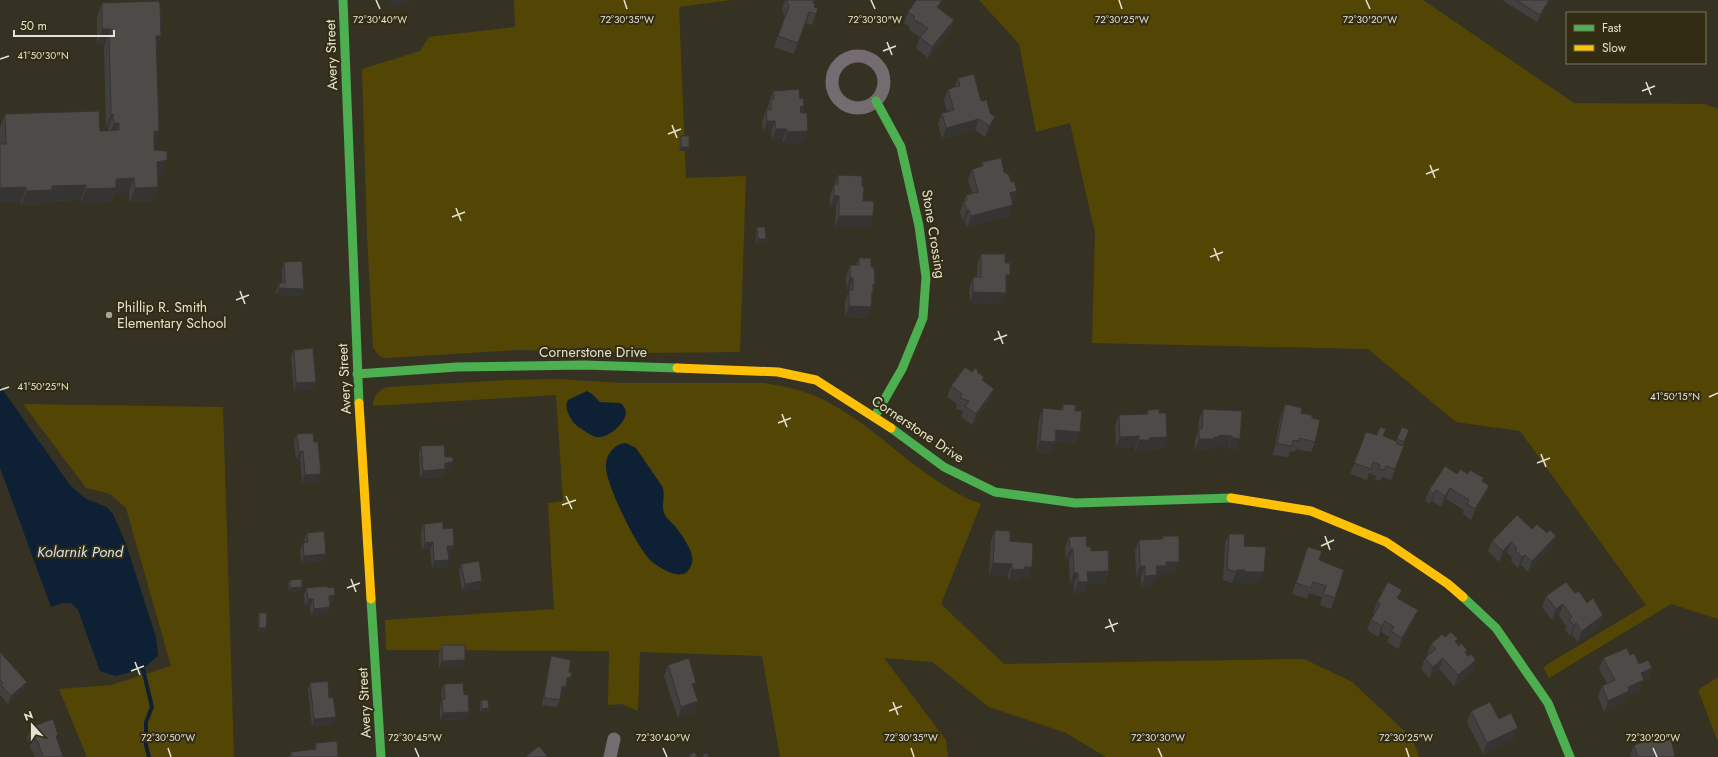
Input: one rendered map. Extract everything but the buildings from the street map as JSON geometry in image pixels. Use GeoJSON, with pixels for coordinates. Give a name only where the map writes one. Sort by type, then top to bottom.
{"type":"FeatureCollection","features":[{"type":"Feature","properties":{"kind":"street","name":"Avery Street"},"geometry":{"type":"LineString","coordinates":[[343,0],[358,374],[381,757]]}},
{"type":"Feature","properties":{"kind":"street"},"geometry":{"type":"LineString","coordinates":[[859,56],[868,58],[879,66],[883,74],[884,85],[881,94],[876,101],[863,108],[854,108],[845,105],[837,99],[833,91],[831,81],[833,72],[839,63],[847,58],[859,56]]}},
{"type":"Feature","properties":{"kind":"street","name":"Stone Crossing"},"geometry":{"type":"LineString","coordinates":[[875,416],[902,369],[923,318],[926,277],[919,226],[901,147],[876,101]]}},
{"type":"Feature","properties":{"kind":"street","name":"Cornerstone Drive"},"geometry":{"type":"LineString","coordinates":[[358,374],[457,367],[584,365],[778,372],[816,380],[875,416],[944,467],[995,492],[1075,503],[1228,497],[1311,511],[1386,542],[1448,584],[1496,628],[1548,703],[1570,757]]}},
{"type":"Feature","properties":{"kind":"street"},"geometry":{"type":"LineString","coordinates":[[610,757],[614,739]]}},
{"type":"Feature","properties":{"kind":"shaded area"},"geometry":{"type":"Polygon","coordinates":[[[514,0],[732,0],[679,7],[686,178],[746,176],[740,352],[646,353],[518,350],[386,358],[380,356],[375,351],[373,347],[367,235],[362,69],[420,51],[429,37],[515,27],[514,0]]]}},
{"type":"Feature","properties":{"kind":"shaded area"},"geometry":{"type":"Polygon","coordinates":[[[979,0],[1423,0],[1574,103],[1704,104],[1718,109],[1718,619],[1671,604],[1549,678],[1543,667],[1646,605],[1520,431],[1456,422],[1368,349],[1092,343],[1095,233],[1070,123],[1036,132],[1019,44],[979,0]]]}},
{"type":"Feature","properties":{"kind":"shaded area"},"geometry":{"type":"Polygon","coordinates":[[[556,379],[624,383],[764,383],[793,389],[820,398],[841,409],[861,423],[939,482],[959,494],[981,504],[941,604],[1004,664],[1304,659],[1352,682],[1412,738],[1419,757],[1106,757],[1066,733],[989,707],[932,662],[884,658],[946,740],[948,757],[780,757],[762,656],[640,652],[638,711],[622,704],[608,705],[609,651],[386,650],[385,620],[554,609],[548,503],[563,501],[556,395],[373,406],[375,397],[381,390],[387,387],[507,380],[556,379]]]}},
{"type":"Feature","properties":{"kind":"shaded area"},"geometry":{"type":"Polygon","coordinates":[[[23,404],[223,407],[234,757],[87,757],[59,689],[111,685],[171,666],[126,508],[110,494],[86,488],[23,404]]]}},
{"type":"Feature","properties":{"kind":"shaded area"},"geometry":{"type":"Polygon","coordinates":[[[1718,677],[1718,742],[1698,690],[1718,677]]]}},
{"type":"Feature","properties":{"kind":"water","name":"Kolarnik Pond"},"geometry":{"type":"Polygon","coordinates":[[[0,386],[70,485],[86,499],[107,507],[113,514],[126,544],[156,637],[158,656],[143,669],[115,676],[100,671],[78,610],[71,603],[62,603],[51,607],[0,468],[0,386]]]}},
{"type":"Feature","properties":{"kind":"water"},"geometry":{"type":"Polygon","coordinates":[[[587,391],[600,402],[620,403],[625,408],[626,413],[621,424],[605,436],[598,437],[589,434],[575,424],[568,413],[568,400],[587,391]]]}},
{"type":"Feature","properties":{"kind":"water"},"geometry":{"type":"Polygon","coordinates":[[[626,443],[636,448],[662,486],[664,493],[664,513],[682,535],[691,552],[691,567],[682,574],[671,573],[651,561],[638,544],[616,501],[607,475],[606,462],[607,457],[614,448],[618,445],[626,443]]]}},
{"type":"Feature","properties":{"kind":"waterway"},"geometry":{"type":"LineString","coordinates":[[143,669],[152,707],[146,722],[146,745],[149,757]]}},
{"type":"Feature","properties":{"kind":"traffic: fast"},"geometry":{"type":"LineString","coordinates":[[343,0],[359,403]]}},
{"type":"Feature","properties":{"kind":"traffic: fast"},"geometry":{"type":"LineString","coordinates":[[875,416],[902,369],[923,318],[926,277],[919,226],[901,147],[876,101]]}},
{"type":"Feature","properties":{"kind":"traffic: fast"},"geometry":{"type":"LineString","coordinates":[[357,374],[457,367],[584,365],[677,368]]}},
{"type":"Feature","properties":{"kind":"traffic: fast"},"geometry":{"type":"LineString","coordinates":[[891,428],[944,467],[995,492],[1075,503],[1231,498]]}},
{"type":"Feature","properties":{"kind":"traffic: fast"},"geometry":{"type":"LineString","coordinates":[[1463,597],[1496,628],[1548,703],[1570,757]]}},
{"type":"Feature","properties":{"kind":"traffic: fast"},"geometry":{"type":"LineString","coordinates":[[371,599],[381,757]]}},
{"type":"Feature","properties":{"kind":"traffic: slow"},"geometry":{"type":"LineString","coordinates":[[677,368],[778,372],[816,380],[891,428]]}},
{"type":"Feature","properties":{"kind":"traffic: slow"},"geometry":{"type":"LineString","coordinates":[[359,403],[371,599]]}},
{"type":"Feature","properties":{"kind":"traffic: slow"},"geometry":{"type":"LineString","coordinates":[[1231,498],[1311,511],[1386,542],[1448,584],[1463,597]]}},
{"type":"Feature","properties":{"kind":"place","name":"Phillip R. Smith Elementary School"},"geometry":{"type":"Point","coordinates":[109,315]}}]}
